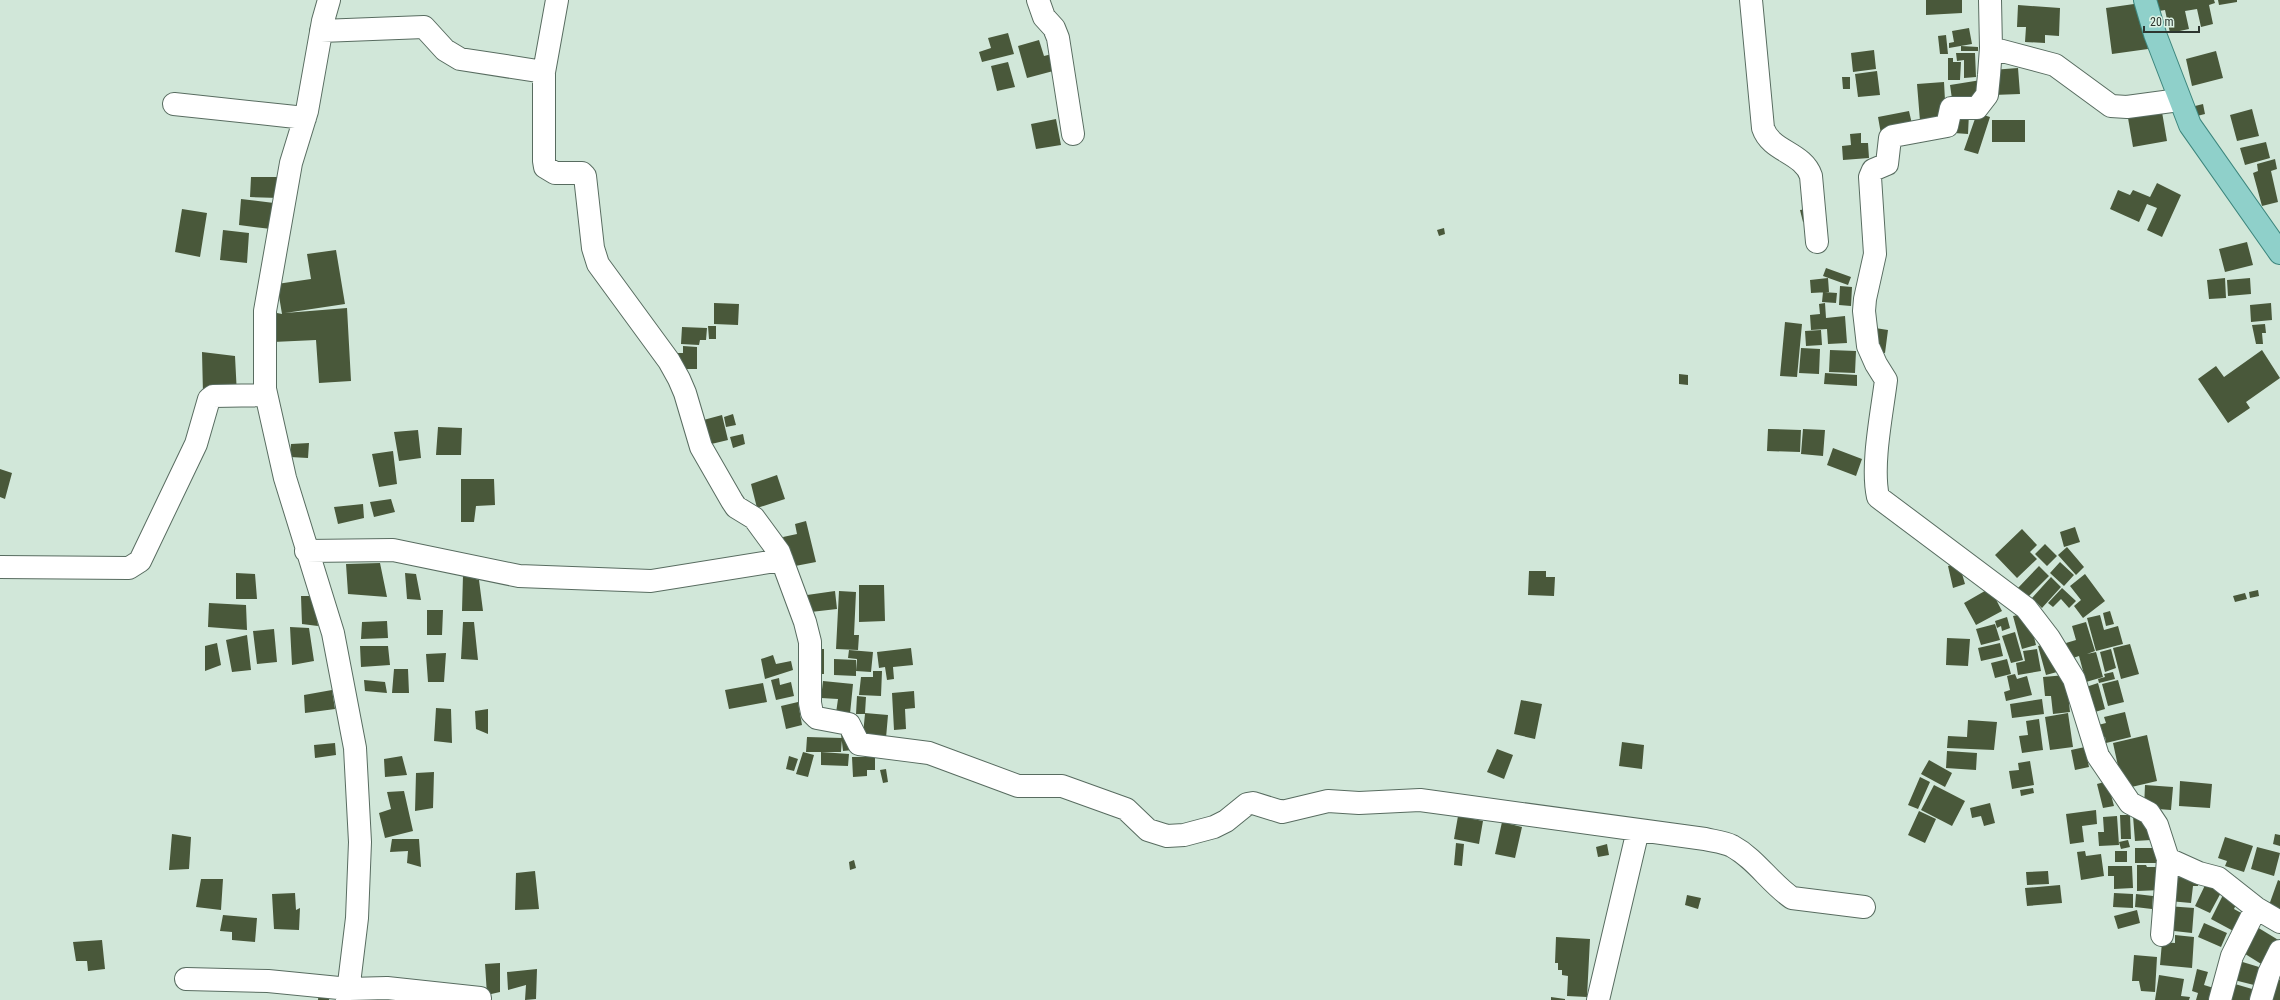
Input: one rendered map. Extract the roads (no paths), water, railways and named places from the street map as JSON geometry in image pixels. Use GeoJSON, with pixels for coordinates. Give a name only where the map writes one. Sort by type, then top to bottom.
{"type":"FeatureCollection","features":[{"type":"Feature","properties":{"kind":"main road"},"geometry":{"type":"LineString","coordinates":[[2145,0],[2179,100],[2190,125],[2280,253]]}},
{"type":"Feature","properties":{"kind":"street"},"geometry":{"type":"LineString","coordinates":[[329,0],[321,31],[305,118],[291,163],[265,311],[266,395],[285,478],[332,633],[355,748],[360,842],[357,918],[348,994]]}},
{"type":"Feature","properties":{"kind":"street"},"geometry":{"type":"LineString","coordinates":[[557,0],[544,72],[545,168],[555,173],[582,173],[585,176],[593,248],[598,264],[669,361],[686,393],[701,447],[732,502],[754,518],[776,547],[805,622],[810,642],[810,703],[812,713],[817,718],[849,724],[859,744],[929,753],[1018,786],[1062,786],[1126,809],[1148,830],[1167,836],[1184,835],[1214,827],[1226,821],[1247,804],[1253,803],[1282,812],[1328,801],[1359,803],[1420,800],[1705,839],[1731,845],[1747,856],[1783,892],[1792,898],[1864,907]]}},
{"type":"Feature","properties":{"kind":"street"},"geometry":{"type":"LineString","coordinates":[[1038,0],[1044,17],[1054,28],[1058,38],[1073,134]]}},
{"type":"Feature","properties":{"kind":"street"},"geometry":{"type":"LineString","coordinates":[[1751,0],[1763,128],[1766,136],[1772,143],[1808,166],[1811,176],[1817,242]]}},
{"type":"Feature","properties":{"kind":"street"},"geometry":{"type":"LineString","coordinates":[[1990,0],[1991,48],[1987,96],[1977,108],[1951,108],[1947,126],[1893,136],[1890,138],[1887,164],[1873,170],[1870,177],[1876,254],[1864,299],[1864,311],[1868,346],[1876,364],[1886,380],[1879,442],[1877,495],[1881,501],[1974,567],[2026,608],[2049,638],[2074,679],[2098,756],[2130,803],[2149,813],[2157,825],[2168,859],[2162,935]]}},
{"type":"Feature","properties":{"kind":"street"},"geometry":{"type":"LineString","coordinates":[[321,31],[424,27],[445,50],[460,58],[544,72]]}},
{"type":"Feature","properties":{"kind":"street"},"geometry":{"type":"LineString","coordinates":[[1991,48],[2055,65],[2111,106],[2127,107],[2179,100]]}},
{"type":"Feature","properties":{"kind":"street"},"geometry":{"type":"LineString","coordinates":[[174,104],[305,118]]}},
{"type":"Feature","properties":{"kind":"street"},"geometry":{"type":"LineString","coordinates":[[0,567],[129,568],[135,566],[140,562],[196,444],[209,399],[213,396],[266,395]]}},
{"type":"Feature","properties":{"kind":"street"},"geometry":{"type":"LineString","coordinates":[[306,551],[393,550],[519,576],[651,581],[782,560]]}},
{"type":"Feature","properties":{"kind":"street"},"geometry":{"type":"LineString","coordinates":[[1598,1000],[1638,830]]}},
{"type":"Feature","properties":{"kind":"street"},"geometry":{"type":"LineString","coordinates":[[2168,859],[2199,873],[2218,878],[2256,908],[2280,922]]}},
{"type":"Feature","properties":{"kind":"street"},"geometry":{"type":"LineString","coordinates":[[2220,1000],[2232,956],[2256,908]]}},
{"type":"Feature","properties":{"kind":"street"},"geometry":{"type":"LineString","coordinates":[[2261,1000],[2269,973],[2280,951]]}},
{"type":"Feature","properties":{"kind":"street"},"geometry":{"type":"LineString","coordinates":[[186,979],[268,981],[348,994],[387,988],[480,998]]}}]}
